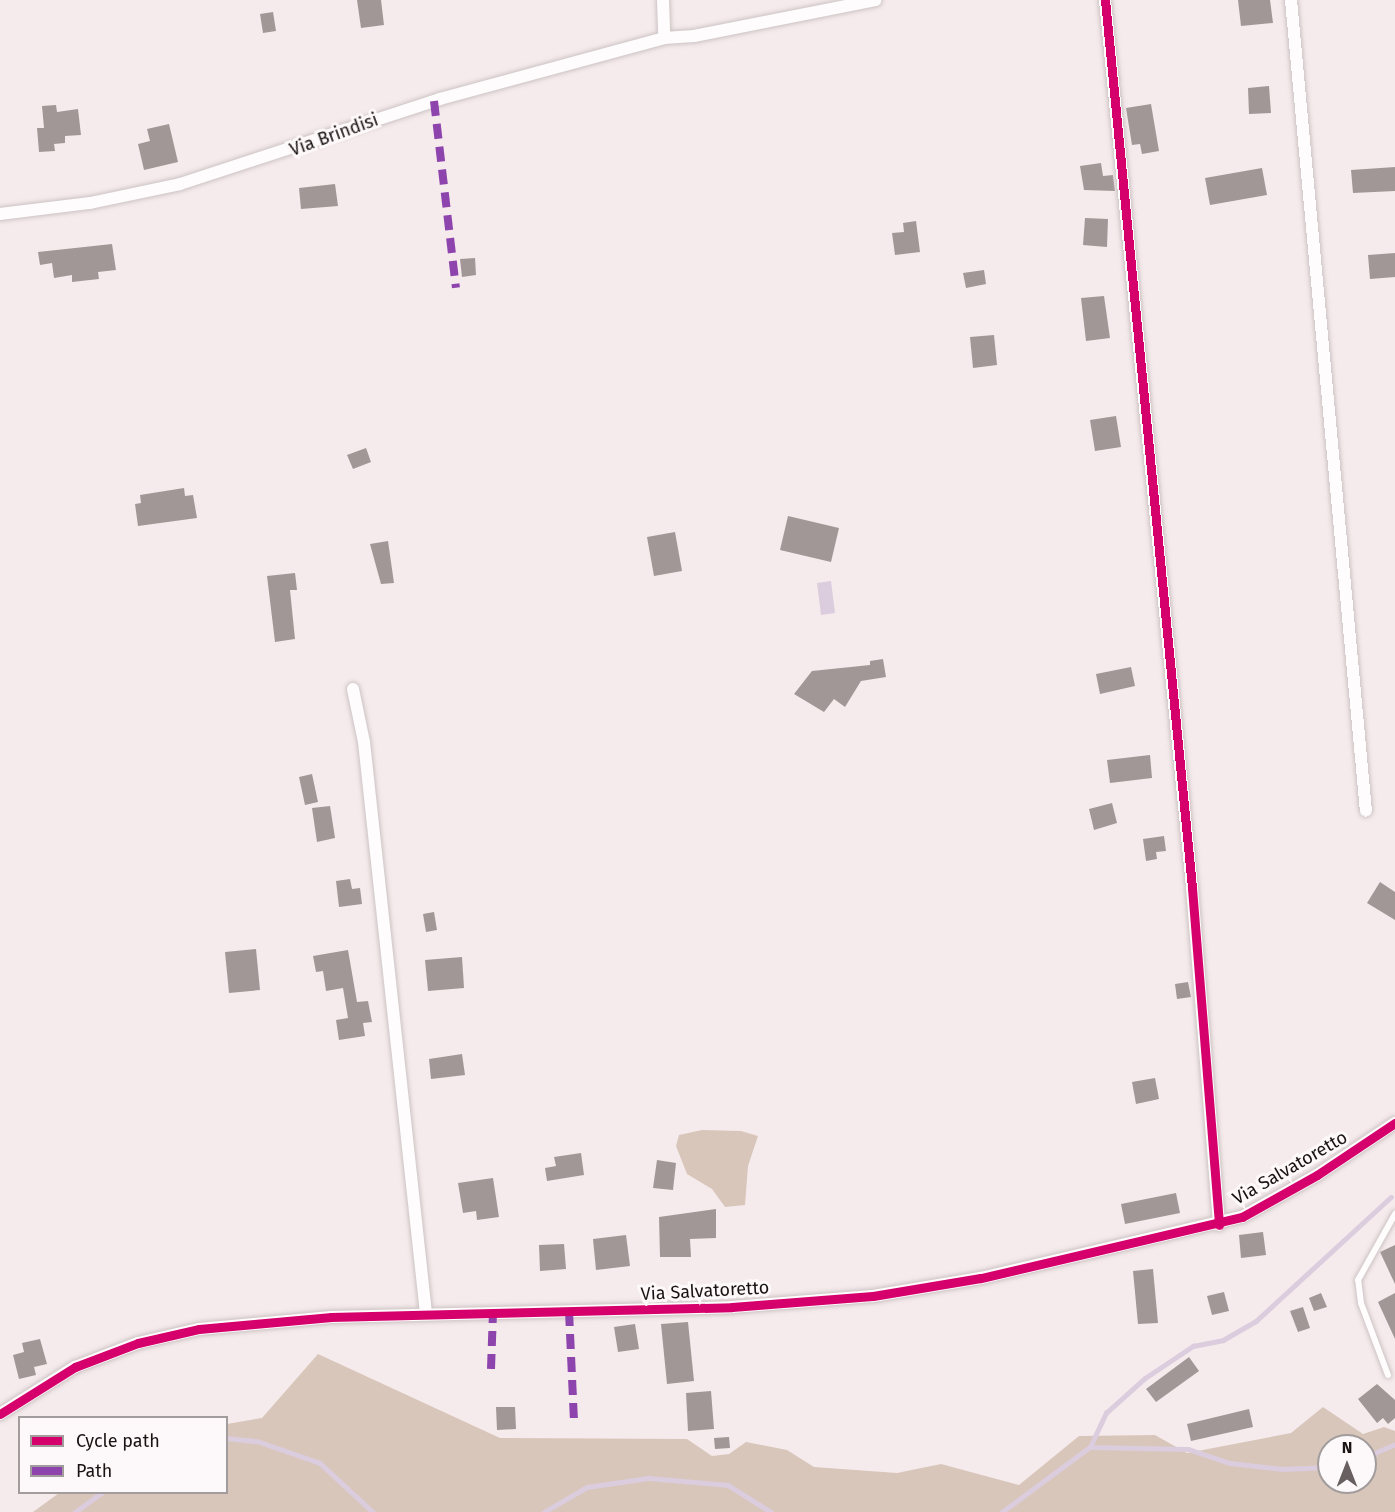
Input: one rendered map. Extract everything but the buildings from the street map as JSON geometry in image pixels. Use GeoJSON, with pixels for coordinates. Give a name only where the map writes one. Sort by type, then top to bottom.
{"type":"FeatureCollection","features":[{"type":"Feature","properties":{"kind":"street"},"geometry":{"type":"LineString","coordinates":[[663,0],[664,38]]}},
{"type":"Feature","properties":{"kind":"street","name":"Via Brindisi"},"geometry":{"type":"LineString","coordinates":[[0,214],[90,203],[180,184],[440,99],[664,38],[705,34],[875,0]]}},
{"type":"Feature","properties":{"kind":"street"},"geometry":{"type":"LineString","coordinates":[[1105,0],[1192,888],[1219,1225]]}},
{"type":"Feature","properties":{"kind":"street"},"geometry":{"type":"LineString","coordinates":[[1291,0],[1366,811]]}},
{"type":"Feature","properties":{"kind":"street"},"geometry":{"type":"LineString","coordinates":[[353,689],[364,742],[426,1314]]}},
{"type":"Feature","properties":{"kind":"street","name":"Via Salvatoretto"},"geometry":{"type":"LineString","coordinates":[[0,1414],[75,1367],[167,1335],[281,1320],[426,1314],[703,1309],[873,1296],[948,1284],[1219,1225],[1286,1194],[1395,1123]]}},
{"type":"Feature","properties":{"kind":"lane"},"geometry":{"type":"LineString","coordinates":[[1388,1375],[1360,1303],[1358,1280],[1395,1214]]}},
{"type":"Feature","properties":{"kind":"shaded area"},"geometry":{"type":"Polygon","coordinates":[[[831,581],[835,613],[821,615],[817,583],[831,581]]]}},
{"type":"Feature","properties":{"kind":"shaded area"},"geometry":{"type":"Polygon","coordinates":[[[702,1130],[741,1131],[758,1136],[748,1166],[745,1205],[725,1207],[712,1189],[687,1174],[676,1146],[679,1135],[702,1130]]]}},
{"type":"Feature","properties":{"kind":"shaded area"},"geometry":{"type":"Polygon","coordinates":[[[318,1354],[500,1438],[687,1439],[712,1456],[729,1454],[746,1442],[787,1450],[814,1467],[897,1473],[941,1464],[1019,1485],[1079,1436],[1155,1435],[1187,1453],[1291,1433],[1323,1407],[1363,1434],[1384,1427],[1395,1431],[1395,1512],[33,1512],[58,1494],[228,1494],[228,1424],[262,1418],[318,1354]]]}},
{"type":"Feature","properties":{"kind":"waterway"},"geometry":{"type":"LineString","coordinates":[[1090,1447],[1106,1413],[1145,1378],[1193,1346],[1223,1340],[1256,1321],[1391,1197]]}},
{"type":"Feature","properties":{"kind":"waterway"},"geometry":{"type":"LineString","coordinates":[[228,1438],[257,1441],[320,1463],[373,1512]]}},
{"type":"Feature","properties":{"kind":"waterway"},"geometry":{"type":"LineString","coordinates":[[1377,1452],[1395,1444]]}},
{"type":"Feature","properties":{"kind":"waterway"},"geometry":{"type":"LineString","coordinates":[[1002,1512],[1090,1447],[1188,1449],[1230,1463],[1283,1469],[1317,1468]]}},
{"type":"Feature","properties":{"kind":"waterway"},"geometry":{"type":"LineString","coordinates":[[544,1512],[587,1487],[649,1478],[728,1485],[771,1512]]}},
{"type":"Feature","properties":{"kind":"waterway"},"geometry":{"type":"LineString","coordinates":[[75,1512],[100,1494]]}},
{"type":"Feature","properties":{"kind":"marked path"},"geometry":{"type":"LineString","coordinates":[[434,101],[456,288]]}},
{"type":"Feature","properties":{"kind":"marked path"},"geometry":{"type":"LineString","coordinates":[[569,1311],[574,1422]]}},
{"type":"Feature","properties":{"kind":"marked path"},"geometry":{"type":"LineString","coordinates":[[491,1369],[493,1312]]}},
{"type":"Feature","properties":{"kind":"cycle path"},"geometry":{"type":"LineString","coordinates":[[1105,0],[1192,888],[1219,1225]]}},
{"type":"Feature","properties":{"kind":"cycle path"},"geometry":{"type":"LineString","coordinates":[[0,1414],[75,1367],[138,1343],[199,1329],[331,1317],[732,1307],[873,1296],[981,1278],[1242,1217],[1317,1175],[1395,1123]]}}]}
